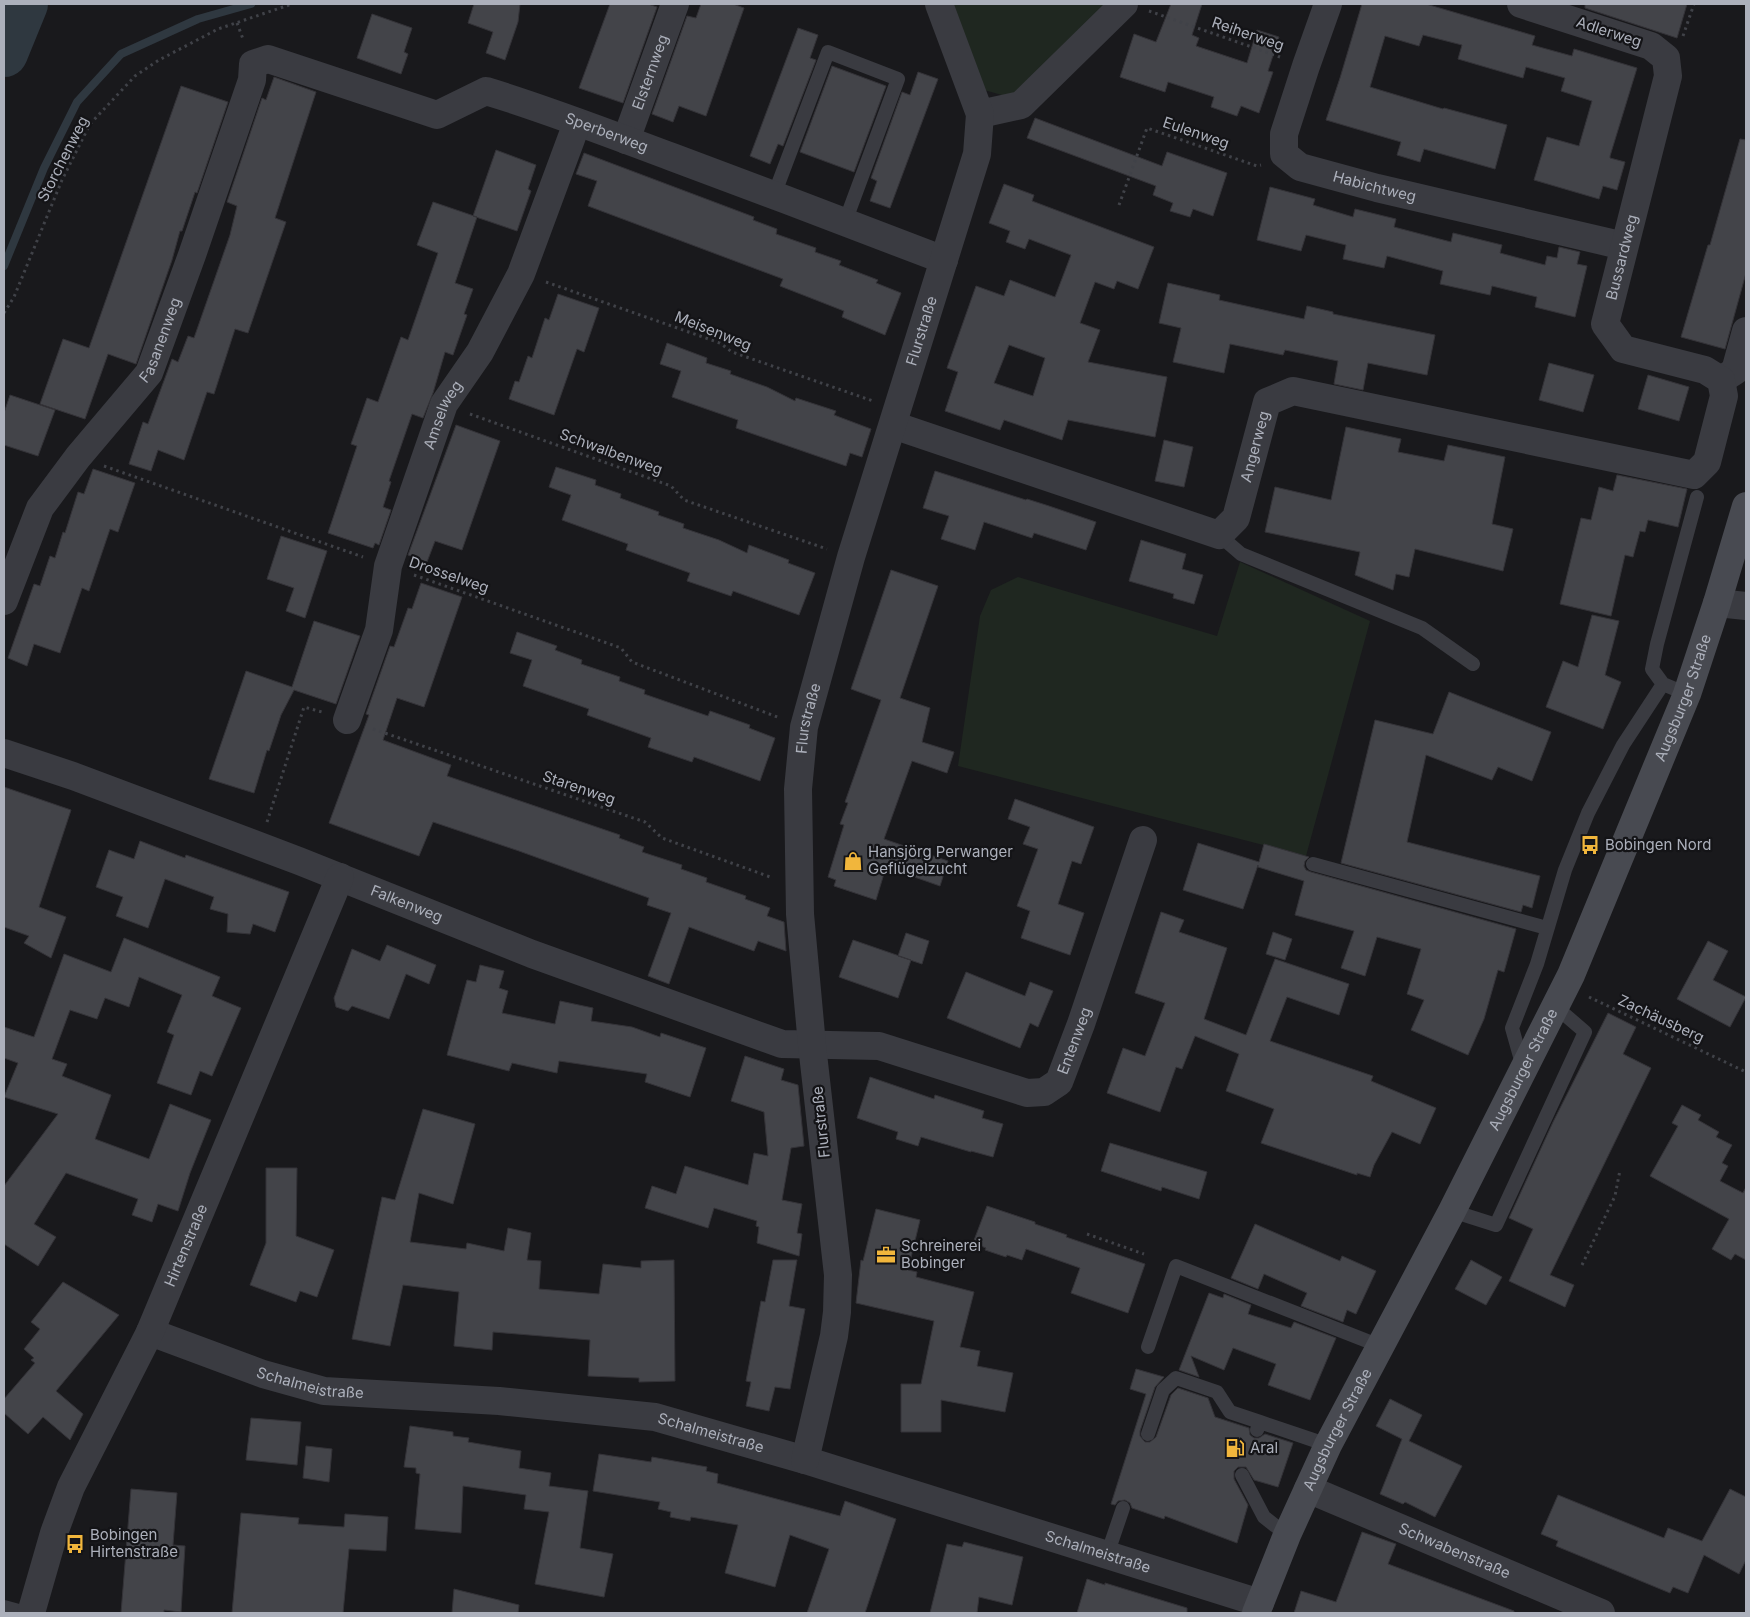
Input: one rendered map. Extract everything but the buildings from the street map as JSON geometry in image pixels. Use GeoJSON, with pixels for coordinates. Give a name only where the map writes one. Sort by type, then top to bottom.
{"type":"FeatureCollection","features":[{"type":"Feature","properties":{"kind":"street","name":"Elsternweg"},"geometry":{"type":"LineString","coordinates":[[626,140],[675,4]]}},
{"type":"Feature","properties":{"kind":"street","name":"Flurstraße"},"geometry":{"type":"LineString","coordinates":[[805,1460],[834,1336],[837,1284],[812,1045],[799,887],[798,789],[804,727],[851,557],[977,154],[980,114],[939,4]]}},
{"type":"Feature","properties":{"kind":"street"},"geometry":{"type":"LineString","coordinates":[[1284,154],[1284,134],[1328,4]]}},
{"type":"Feature","properties":{"kind":"street","name":"Adlerweg"},"geometry":{"type":"LineString","coordinates":[[1521,4],[1651,46],[1666,58]]}},
{"type":"Feature","properties":{"kind":"street"},"geometry":{"type":"LineString","coordinates":[[980,114],[1020,106],[1135,7]]}},
{"type":"Feature","properties":{"kind":"street","name":"Bussardweg"},"geometry":{"type":"LineString","coordinates":[[1666,58],[1668,76],[1605,324],[1623,349],[1705,370],[1721,380]]}},
{"type":"Feature","properties":{"kind":"street","name":"Sperberweg"},"geometry":{"type":"LineString","coordinates":[[268,59],[437,115],[486,91],[528,104],[626,140],[944,260]]}},
{"type":"Feature","properties":{"kind":"street","name":"Fasanenweg"},"geometry":{"type":"LineString","coordinates":[[4,601],[13,548],[78,457],[149,374],[252,80],[253,64],[268,59]]}},
{"type":"Feature","properties":{"kind":"street","name":"Amselweg"},"geometry":{"type":"LineString","coordinates":[[347,720],[379,630],[388,566],[444,404],[480,352],[521,274],[577,123]]}},
{"type":"Feature","properties":{"kind":"street","name":"Habichtweg"},"geometry":{"type":"LineString","coordinates":[[1284,154],[1300,167],[1376,188],[1624,246]]}},
{"type":"Feature","properties":{"kind":"street"},"geometry":{"type":"LineString","coordinates":[[1721,380],[1735,371],[1746,331]]}},
{"type":"Feature","properties":{"kind":"street","name":"Angerweg"},"geometry":{"type":"LineString","coordinates":[[1219,535],[1236,518],[1267,402],[1293,391],[1694,475],[1707,462],[1724,396],[1721,380]]}},
{"type":"Feature","properties":{"kind":"street"},"geometry":{"type":"LineString","coordinates":[[895,417],[1219,535]]}},
{"type":"Feature","properties":{"kind":"street","name":"Augsburger Straße"},"geometry":{"type":"LineString","coordinates":[[1258,1608],[1287,1535],[1328,1445],[1452,1212],[1561,997],[1663,755],[1675,689],[1717,604],[1746,506]]}},
{"type":"Feature","properties":{"kind":"street"},"geometry":{"type":"LineString","coordinates":[[1717,604],[1746,606]]}},
{"type":"Feature","properties":{"kind":"street","name":"Falkenweg"},"geometry":{"type":"LineString","coordinates":[[4,753],[72,776],[259,846],[532,954],[782,1044],[812,1045]]}},
{"type":"Feature","properties":{"kind":"street","name":"Entenweg"},"geometry":{"type":"LineString","coordinates":[[812,1045],[879,1046],[1027,1093],[1044,1092],[1058,1082],[1062,1074],[1081,1024],[1143,840]]}},
{"type":"Feature","properties":{"kind":"street","name":"Hirtenstraße"},"geometry":{"type":"LineString","coordinates":[[31,1613],[54,1533],[71,1486],[150,1332],[340,877]]}},
{"type":"Feature","properties":{"kind":"street","name":"Schalmeistraße"},"geometry":{"type":"LineString","coordinates":[[150,1332],[264,1374],[324,1391],[499,1401],[655,1417],[805,1460],[1107,1555],[1258,1608]]}},
{"type":"Feature","properties":{"kind":"street","name":"Schwabenstraße"},"geometry":{"type":"LineString","coordinates":[[1308,1489],[1601,1613]]}},
{"type":"Feature","properties":{"kind":"lane"},"geometry":{"type":"LineString","coordinates":[[774,195],[828,52],[898,78],[845,222]]}},
{"type":"Feature","properties":{"kind":"lane"},"geometry":{"type":"LineString","coordinates":[[1524,1070],[1512,1028],[1537,964],[1564,870],[1588,813],[1623,745],[1675,689],[1652,669],[1697,497]]}},
{"type":"Feature","properties":{"kind":"lane"},"geometry":{"type":"LineString","coordinates":[[1219,535],[1241,554],[1422,628],[1473,664]]}},
{"type":"Feature","properties":{"kind":"lane"},"geometry":{"type":"LineString","coordinates":[[1313,864],[1547,928]]}},
{"type":"Feature","properties":{"kind":"lane"},"geometry":{"type":"LineString","coordinates":[[1452,1212],[1496,1225],[1586,1032],[1561,997]]}},
{"type":"Feature","properties":{"kind":"lane"},"geometry":{"type":"LineString","coordinates":[[1148,1346],[1176,1266],[1380,1346]]}},
{"type":"Feature","properties":{"kind":"lane"},"geometry":{"type":"LineString","coordinates":[[1148,1434],[1163,1390],[1176,1378],[1217,1392],[1230,1412],[1258,1427],[1328,1445]]}},
{"type":"Feature","properties":{"kind":"lane"},"geometry":{"type":"LineString","coordinates":[[1242,1475],[1264,1517],[1287,1535]]}},
{"type":"Feature","properties":{"kind":"lane"},"geometry":{"type":"LineString","coordinates":[[1107,1555],[1123,1508]]}},
{"type":"Feature","properties":{"kind":"lane"},"geometry":{"type":"LineString","coordinates":[[4,1607],[26,1613]]}},
{"type":"Feature","properties":{"kind":"path","name":"Storchenweg"},"geometry":{"type":"LineString","coordinates":[[4,312],[14,297],[62,180],[90,124],[135,76],[159,60],[218,29],[292,4]]}},
{"type":"Feature","properties":{"kind":"path"},"geometry":{"type":"LineString","coordinates":[[1666,58],[1680,46],[1694,4]]}},
{"type":"Feature","properties":{"kind":"path","name":"Reiherweg"},"geometry":{"type":"LineString","coordinates":[[1135,7],[1306,66]]}},
{"type":"Feature","properties":{"kind":"path","name":"Eulenweg"},"geometry":{"type":"LineString","coordinates":[[1119,205],[1147,128],[1258,166],[1284,154]]}},
{"type":"Feature","properties":{"kind":"path","name":"Meisenweg"},"geometry":{"type":"LineString","coordinates":[[521,274],[720,343],[732,352],[895,417]]}},
{"type":"Feature","properties":{"kind":"path","name":"Schwalbenweg"},"geometry":{"type":"LineString","coordinates":[[444,404],[671,486],[684,500],[851,557]]}},
{"type":"Feature","properties":{"kind":"path","name":"Drosselweg"},"geometry":{"type":"LineString","coordinates":[[78,457],[621,648],[632,662],[804,727]]}},
{"type":"Feature","properties":{"kind":"path","name":"Starenweg"},"geometry":{"type":"LineString","coordinates":[[259,846],[304,707],[645,822],[662,838],[799,887]]}},
{"type":"Feature","properties":{"kind":"path","name":"Zachäusberg"},"geometry":{"type":"LineString","coordinates":[[1561,997],[1746,1072]]}},
{"type":"Feature","properties":{"kind":"path"},"geometry":{"type":"LineString","coordinates":[[1582,1265],[1615,1196],[1620,1170]]}},
{"type":"Feature","properties":{"kind":"path"},"geometry":{"type":"LineString","coordinates":[[1087,1234],[1144,1254]]}},
{"type":"Feature","properties":{"kind":"shaded area"},"geometry":{"type":"Polygon","coordinates":[[[946,4],[1110,4],[1016,99],[977,88],[946,4]]]}},
{"type":"Feature","properties":{"kind":"shaded area"},"geometry":{"type":"Polygon","coordinates":[[[1240,562],[1370,621],[1306,856],[958,766],[980,616],[991,590],[1018,577],[1217,636],[1240,562]]]}},
{"type":"Feature","properties":{"kind":"waterway"},"geometry":{"type":"LineString","coordinates":[[4,53],[24,4]]}},
{"type":"Feature","properties":{"kind":"waterway"},"geometry":{"type":"LineString","coordinates":[[4,266],[44,168],[77,102],[121,54],[198,19],[251,4]]}},
{"type":"Feature","properties":{"kind":"place","name":"Bobingen Nord"},"geometry":{"type":"Point","coordinates":[1590,845]}},
{"type":"Feature","properties":{"kind":"place","name":"Hansjörg Perwanger Geflügelzucht"},"geometry":{"type":"Point","coordinates":[853,861]}},
{"type":"Feature","properties":{"kind":"place","name":"Schreinerei Bobinger"},"geometry":{"type":"Point","coordinates":[886,1255]}},
{"type":"Feature","properties":{"kind":"place","name":"Aral"},"geometry":{"type":"Point","coordinates":[1235,1448]}},
{"type":"Feature","properties":{"kind":"place","name":"Bobingen Hirtenstraße"},"geometry":{"type":"Point","coordinates":[75,1544]}}]}
